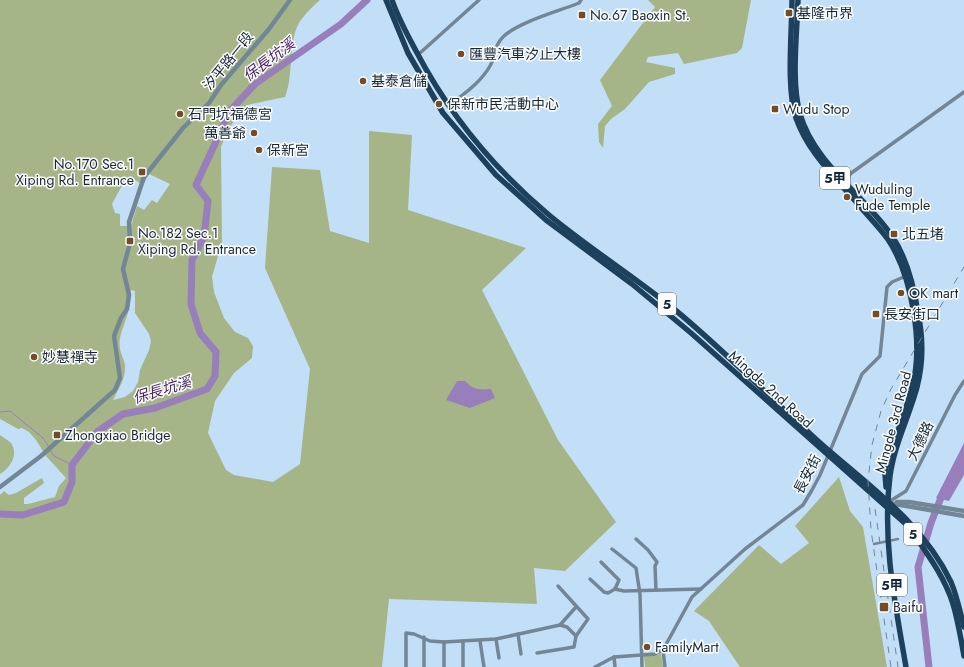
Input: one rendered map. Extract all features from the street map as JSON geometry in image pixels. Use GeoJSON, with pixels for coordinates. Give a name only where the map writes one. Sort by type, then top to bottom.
{"type":"FeatureCollection","features":[{"type":"Feature","properties":{"kind":"main road","name":"Mingde 2nd Road"},"geometry":{"type":"LineString","coordinates":[[386,0],[408,53],[443,113],[478,156],[504,183],[546,220],[669,314],[912,523],[940,562],[959,602],[964,627]]}},
{"type":"Feature","properties":{"kind":"main road","name":"Mingde 2nd Road"},"geometry":{"type":"LineString","coordinates":[[392,0],[405,31],[443,99],[477,144],[509,177],[549,215],[636,279],[697,328],[816,442],[908,526],[938,572],[953,605],[964,656]]}},
{"type":"Feature","properties":{"kind":"main road","name":"Mingde 3rd Road"},"geometry":{"type":"LineString","coordinates":[[792,0],[796,93],[800,114],[816,146],[839,174],[845,184],[892,235],[902,254],[909,285],[919,314],[921,362],[915,388],[892,463],[887,503],[888,556],[906,667]]}},
{"type":"Feature","properties":{"kind":"main road","name":"Mingde 3rd Road"},"geometry":{"type":"LineString","coordinates":[[798,0],[794,37],[791,93],[795,116],[811,149],[833,176],[845,184]]}},
{"type":"Feature","properties":{"kind":"street","name":"汐平路一段"},"geometry":{"type":"LineString","coordinates":[[0,487],[41,456],[109,397],[115,390],[120,378],[114,336],[121,318],[127,309],[129,295],[123,269],[130,243],[129,222],[144,177],[183,128],[209,103],[221,85],[269,29],[290,0]]}},
{"type":"Feature","properties":{"kind":"street"},"geometry":{"type":"LineString","coordinates":[[420,53],[479,0]]}},
{"type":"Feature","properties":{"kind":"street"},"geometry":{"type":"LineString","coordinates":[[451,104],[477,83],[484,75],[491,65],[498,43],[510,31],[579,3],[581,0]]}},
{"type":"Feature","properties":{"kind":"street"},"geometry":{"type":"LineString","coordinates":[[845,184],[850,174],[964,92]]}},
{"type":"Feature","properties":{"kind":"street"},"geometry":{"type":"LineString","coordinates":[[833,176],[839,174],[850,174]]}},
{"type":"Feature","properties":{"kind":"street","name":"長安街"},"geometry":{"type":"LineString","coordinates":[[663,650],[692,597],[745,549],[803,505],[820,475],[862,374],[880,356],[884,296],[887,287],[892,282],[907,276]]}},
{"type":"Feature","properties":{"kind":"street","name":"大德路"},"geometry":{"type":"LineString","coordinates":[[887,503],[906,491],[964,380]]}},
{"type":"Feature","properties":{"kind":"street"},"geometry":{"type":"LineString","coordinates":[[887,503],[909,504],[964,511]]}},
{"type":"Feature","properties":{"kind":"street"},"geometry":{"type":"LineString","coordinates":[[909,504],[964,516]]}},
{"type":"Feature","properties":{"kind":"street"},"geometry":{"type":"LineString","coordinates":[[636,539],[648,550],[657,562],[656,590]]}},
{"type":"Feature","properties":{"kind":"street"},"geometry":{"type":"LineString","coordinates":[[874,544],[898,539]]}},
{"type":"Feature","properties":{"kind":"street"},"geometry":{"type":"LineString","coordinates":[[612,550],[636,568],[639,590],[642,667]]}},
{"type":"Feature","properties":{"kind":"street"},"geometry":{"type":"LineString","coordinates":[[602,562],[618,580],[615,590]]}},
{"type":"Feature","properties":{"kind":"street"},"geometry":{"type":"LineString","coordinates":[[590,579],[604,592],[608,593],[615,590],[701,589]]}},
{"type":"Feature","properties":{"kind":"street"},"geometry":{"type":"LineString","coordinates":[[537,653],[574,647],[576,636],[588,619],[558,586]]}},
{"type":"Feature","properties":{"kind":"street"},"geometry":{"type":"LineString","coordinates":[[560,625],[576,607]]}},
{"type":"Feature","properties":{"kind":"street"},"geometry":{"type":"LineString","coordinates":[[406,667],[406,634],[430,641],[480,641],[560,625],[567,627],[576,636]]}},
{"type":"Feature","properties":{"kind":"street"},"geometry":{"type":"LineString","coordinates":[[518,634],[521,654]]}},
{"type":"Feature","properties":{"kind":"street"},"geometry":{"type":"LineString","coordinates":[[424,638],[424,667]]}},
{"type":"Feature","properties":{"kind":"street"},"geometry":{"type":"LineString","coordinates":[[496,639],[499,658]]}},
{"type":"Feature","properties":{"kind":"street"},"geometry":{"type":"LineString","coordinates":[[463,641],[463,667]]}},
{"type":"Feature","properties":{"kind":"street"},"geometry":{"type":"LineString","coordinates":[[480,641],[484,667]]}},
{"type":"Feature","properties":{"kind":"street"},"geometry":{"type":"LineString","coordinates":[[444,642],[444,667]]}},
{"type":"Feature","properties":{"kind":"street"},"geometry":{"type":"LineString","coordinates":[[595,667],[614,658],[655,654],[663,650],[665,667]]}},
{"type":"Feature","properties":{"kind":"street"},"geometry":{"type":"LineString","coordinates":[[614,658],[615,667]]}},
{"type":"Feature","properties":{"kind":"green space"},"geometry":{"type":"Polygon","coordinates":[[[0,0],[320,0],[303,17],[293,39],[288,88],[285,97],[247,105],[228,129],[221,147],[222,242],[212,277],[214,292],[224,318],[235,332],[248,338],[253,346],[252,358],[234,373],[215,401],[208,433],[226,470],[234,475],[273,482],[300,464],[310,369],[265,268],[272,167],[320,170],[330,231],[369,243],[369,131],[412,135],[408,210],[526,248],[482,290],[558,440],[616,522],[565,571],[534,568],[537,604],[389,599],[382,667],[0,667],[0,495],[4,491],[9,495],[16,493],[42,478],[44,483],[24,498],[24,504],[28,504],[55,497],[59,486],[66,478],[46,456],[29,432],[22,428],[18,429],[0,419],[0,0]],[[149,174],[143,185],[135,180],[125,180],[112,204],[115,213],[120,214],[120,226],[131,226],[137,206],[144,210],[152,200],[157,203],[170,184],[149,174]],[[131,290],[130,306],[120,342],[120,350],[125,365],[125,370],[121,384],[113,400],[125,397],[133,391],[138,382],[140,370],[149,350],[151,341],[149,334],[135,313],[135,291],[131,290]]]}},
{"type":"Feature","properties":{"kind":"green space"},"geometry":{"type":"Polygon","coordinates":[[[648,0],[751,0],[742,48],[737,53],[684,64],[678,53],[648,57],[646,62],[675,68],[675,74],[649,82],[625,109],[611,119],[605,126],[603,148],[599,142],[598,124],[612,106],[600,80],[655,7],[648,0]]]}},
{"type":"Feature","properties":{"kind":"green space"},"geometry":{"type":"Polygon","coordinates":[[[0,435],[11,443],[14,456],[10,465],[0,474],[0,435]]]}},
{"type":"Feature","properties":{"kind":"green space"},"geometry":{"type":"Polygon","coordinates":[[[839,477],[850,511],[863,527],[887,667],[740,667],[709,621],[694,611],[759,545],[781,564],[809,543],[795,526],[839,477]]]}},
{"type":"Feature","properties":{"kind":"green space"},"geometry":{"type":"Polygon","coordinates":[[[661,654],[663,667],[645,667],[644,656],[661,654]]]}},
{"type":"Feature","properties":{"kind":"shaded area"},"geometry":{"type":"Polygon","coordinates":[[[457,381],[465,381],[477,389],[491,389],[495,398],[470,408],[446,400],[457,381]]]}},
{"type":"Feature","properties":{"kind":"shaded area"},"geometry":{"type":"Polygon","coordinates":[[[964,443],[964,475],[949,501],[936,498],[964,443]]]}},
{"type":"Feature","properties":{"kind":"waterway","name":"保長坑溪"},"geometry":{"type":"LineString","coordinates":[[0,514],[23,515],[64,502],[72,482],[72,465],[97,432],[123,414],[155,408],[207,389],[215,376],[216,352],[200,333],[191,304],[192,260],[204,237],[208,201],[196,185],[230,111],[255,84],[341,24],[367,0]]}},
{"type":"Feature","properties":{"kind":"waterway","name":"保長坑溪"},"geometry":{"type":"LineString","coordinates":[[0,412],[10,411],[43,438],[49,447]]}},
{"type":"Feature","properties":{"kind":"waterway","name":"保長坑溪"},"geometry":{"type":"LineString","coordinates":[[50,450],[54,456],[72,465]]}},
{"type":"Feature","properties":{"kind":"waterway"},"geometry":{"type":"LineString","coordinates":[[929,667],[918,567],[931,523],[944,490]]}},
{"type":"Feature","properties":{"kind":"railway"},"geometry":{"type":"LineString","coordinates":[[891,667],[871,530],[868,481],[872,445],[881,411],[891,389],[964,267]]}},
{"type":"Feature","properties":{"kind":"railway"},"geometry":{"type":"LineString","coordinates":[[875,509],[898,667]]}},
{"type":"Feature","properties":{"kind":"place","name":"基隆市界"},"geometry":{"type":"Point","coordinates":[789,13]}},
{"type":"Feature","properties":{"kind":"place","name":"No.67 Baoxin St."},"geometry":{"type":"Point","coordinates":[582,15]}},
{"type":"Feature","properties":{"kind":"place","name":"匯豐汽車汐止大樓"},"geometry":{"type":"Point","coordinates":[461,54]}},
{"type":"Feature","properties":{"kind":"place","name":"基泰倉儲"},"geometry":{"type":"Point","coordinates":[363,81]}},
{"type":"Feature","properties":{"kind":"place","name":"保新市民活動中心"},"geometry":{"type":"Point","coordinates":[439,104]}},
{"type":"Feature","properties":{"kind":"place","name":"Wudu Stop"},"geometry":{"type":"Point","coordinates":[775,109]}},
{"type":"Feature","properties":{"kind":"place","name":"石門坑福德宮"},"geometry":{"type":"Point","coordinates":[180,114]}},
{"type":"Feature","properties":{"kind":"place","name":"萬善爺"},"geometry":{"type":"Point","coordinates":[254,133]}},
{"type":"Feature","properties":{"kind":"place","name":"保新宮"},"geometry":{"type":"Point","coordinates":[259,150]}},
{"type":"Feature","properties":{"kind":"place","name":"No.170 Sec.1 Xiping Rd. Entrance"},"geometry":{"type":"Point","coordinates":[142,172]}},
{"type":"Feature","properties":{"kind":"place","name":"Wuduling Fude Temple"},"geometry":{"type":"Point","coordinates":[847,197]}},
{"type":"Feature","properties":{"kind":"place","name":"北五堵"},"geometry":{"type":"Point","coordinates":[894,234]}},
{"type":"Feature","properties":{"kind":"place","name":"No.182 Sec.1 Xiping Rd. Entrance"},"geometry":{"type":"Point","coordinates":[130,241]}},
{"type":"Feature","properties":{"kind":"place","name":"OK mart"},"geometry":{"type":"Point","coordinates":[901,293]}},
{"type":"Feature","properties":{"kind":"place","name":"長安街口"},"geometry":{"type":"Point","coordinates":[876,314]}},
{"type":"Feature","properties":{"kind":"place","name":"妙慧禪寺"},"geometry":{"type":"Point","coordinates":[34,357]}},
{"type":"Feature","properties":{"kind":"place","name":"Zhongxiao Bridge"},"geometry":{"type":"Point","coordinates":[57,435]}},
{"type":"Feature","properties":{"kind":"place","name":"Baifu"},"geometry":{"type":"Point","coordinates":[884,607]}},
{"type":"Feature","properties":{"kind":"place","name":"FamilyMart"},"geometry":{"type":"Point","coordinates":[647,647]}}]}
